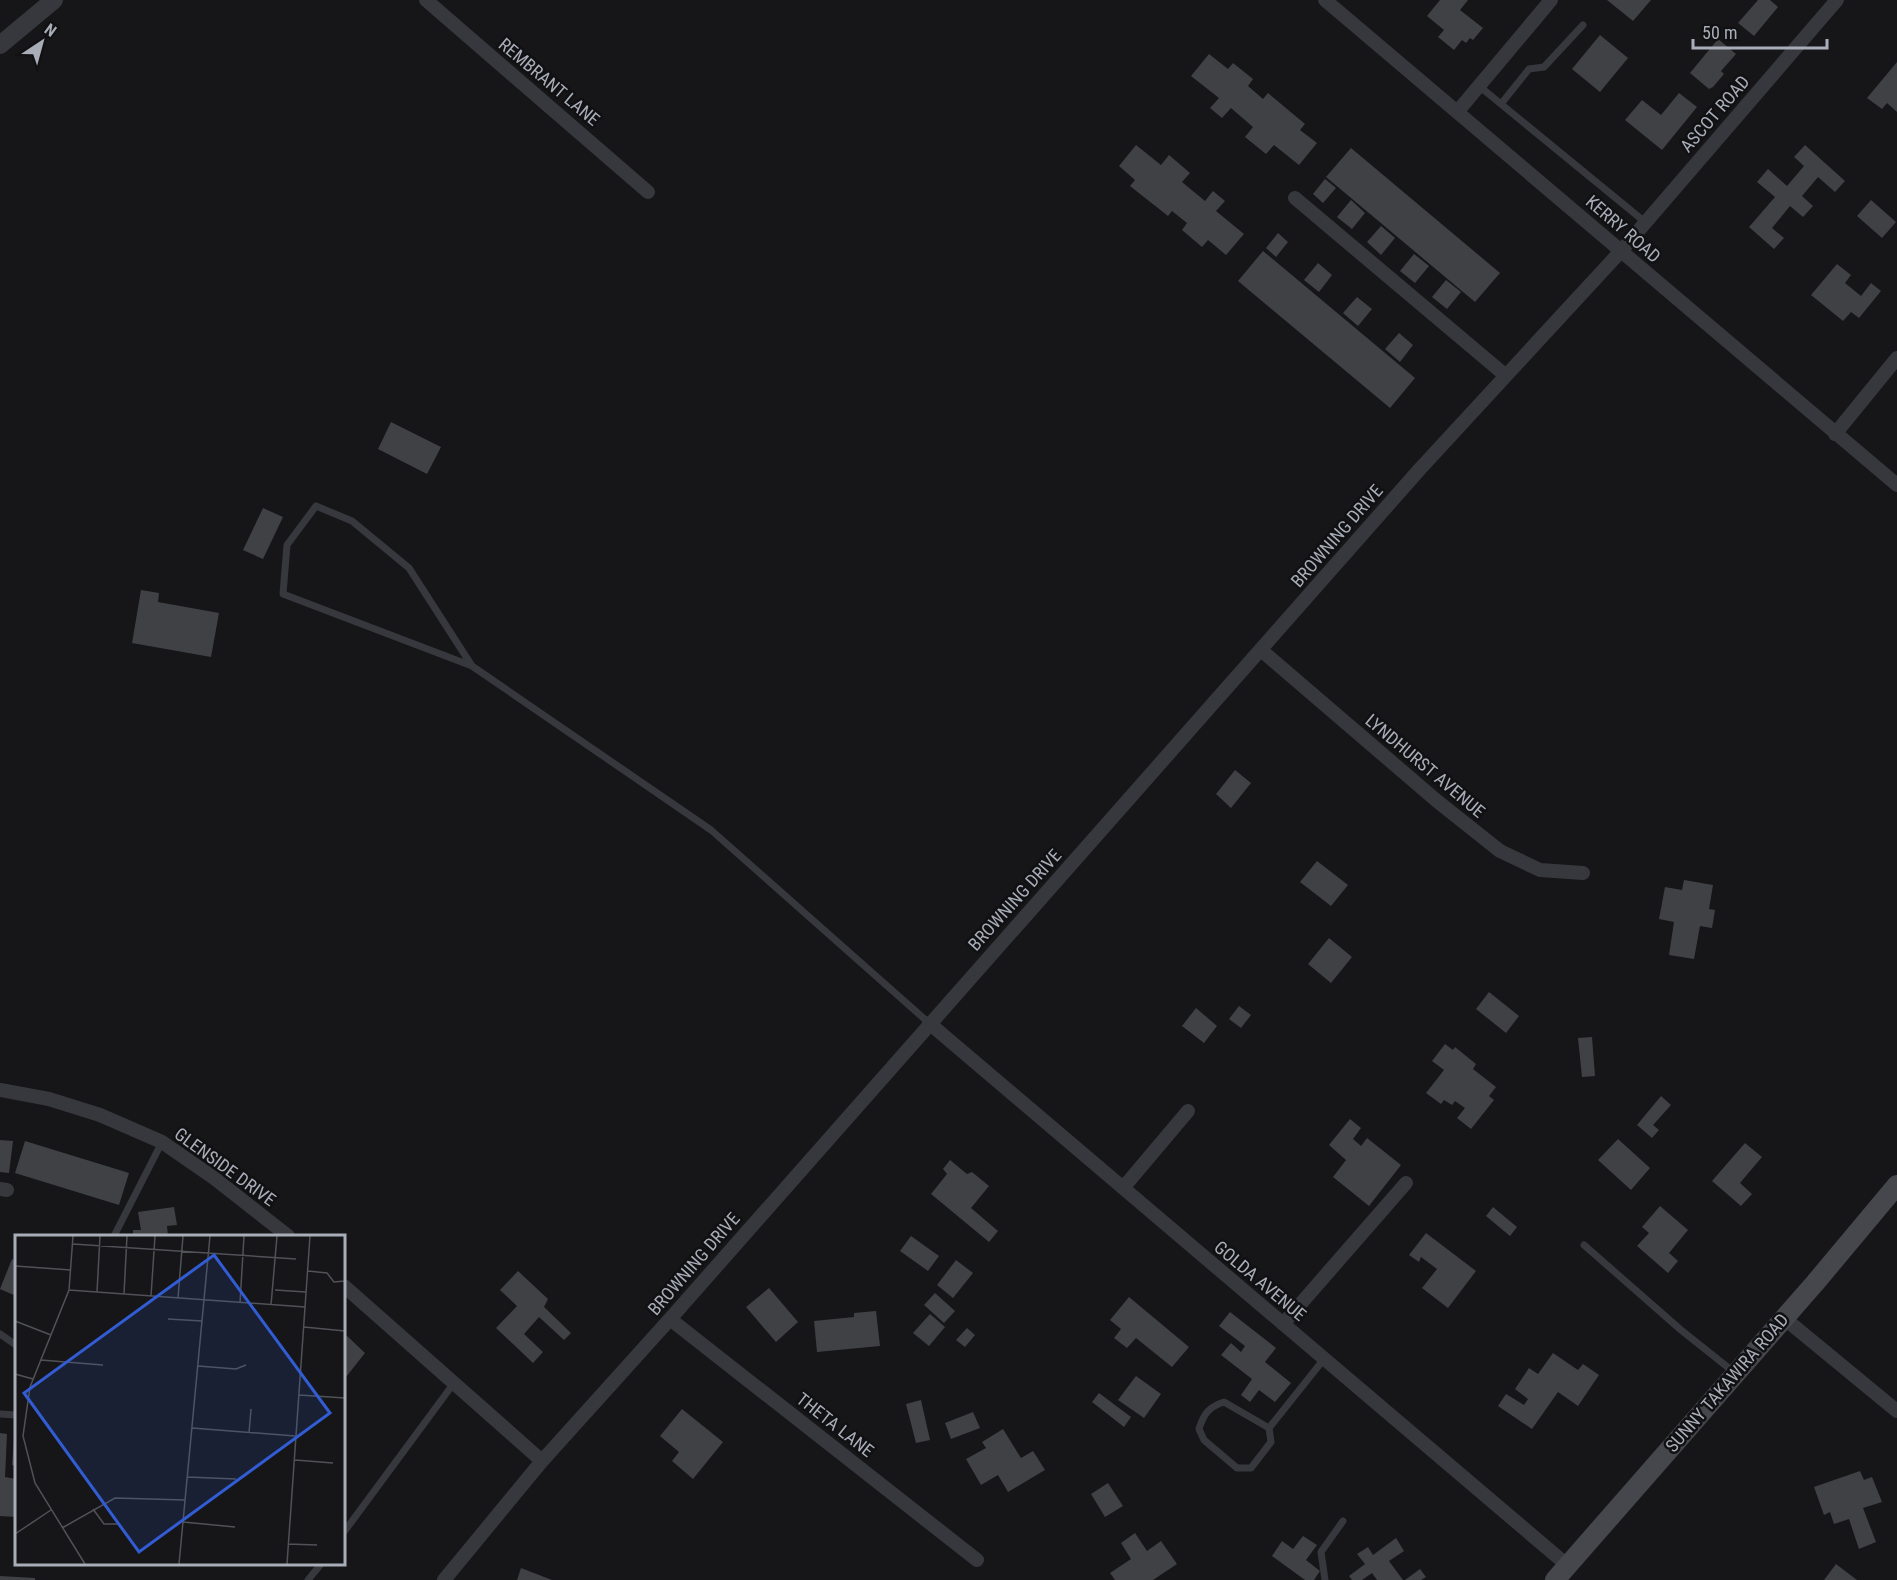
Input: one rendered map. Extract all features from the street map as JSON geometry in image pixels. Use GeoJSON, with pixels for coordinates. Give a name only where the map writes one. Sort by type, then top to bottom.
{"type":"FeatureCollection","features":[{"type":"Feature","properties":{"kind":"main road","name":"SUNNY TAKAWIRA ROAD"},"geometry":{"type":"LineString","coordinates":[[1561,1573],[1897,1185]]}},
{"type":"Feature","properties":{"kind":"street"},"geometry":{"type":"LineString","coordinates":[[0,45],[54,0]]}},
{"type":"Feature","properties":{"kind":"street","name":"REMBRANT LANE"},"geometry":{"type":"LineString","coordinates":[[426,0],[648,192]]}},
{"type":"Feature","properties":{"kind":"street","name":"KERRY ROAD"},"geometry":{"type":"LineString","coordinates":[[1326,0],[1897,485]]}},
{"type":"Feature","properties":{"kind":"street"},"geometry":{"type":"LineString","coordinates":[[1458,111],[1551,0]]}},
{"type":"Feature","properties":{"kind":"street","name":"ASCOT ROAD"},"geometry":{"type":"LineString","coordinates":[[1621,251],[1837,0]]}},
{"type":"Feature","properties":{"kind":"street"},"geometry":{"type":"LineString","coordinates":[[1295,198],[1505,375]]}},
{"type":"Feature","properties":{"kind":"street","name":"BROWNING DRIVE"},"geometry":{"type":"LineString","coordinates":[[444,1580],[542,1461],[670,1319],[929,1023],[1404,487],[1621,251]]}},
{"type":"Feature","properties":{"kind":"street"},"geometry":{"type":"LineString","coordinates":[[1835,434],[1897,358]]}},
{"type":"Feature","properties":{"kind":"street","name":"LYNDHURST AVENUE"},"geometry":{"type":"LineString","coordinates":[[1261,650],[1437,801],[1500,851],[1540,870],[1583,873]]}},
{"type":"Feature","properties":{"kind":"street","name":"GOLDA AVENUE"},"geometry":{"type":"LineString","coordinates":[[929,1023],[1324,1359],[1561,1573]]}},
{"type":"Feature","properties":{"kind":"street","name":"GLENSIDE DRIVE"},"geometry":{"type":"LineString","coordinates":[[0,1090],[49,1099],[90,1111],[162,1142],[214,1178],[287,1235]]}},
{"type":"Feature","properties":{"kind":"street"},"geometry":{"type":"LineString","coordinates":[[1123,1188],[1188,1111]]}},
{"type":"Feature","properties":{"kind":"street"},"geometry":{"type":"LineString","coordinates":[[1283,1324],[1406,1183]]}},
{"type":"Feature","properties":{"kind":"street"},"geometry":{"type":"LineString","coordinates":[[345,1287],[542,1461]]}},
{"type":"Feature","properties":{"kind":"street"},"geometry":{"type":"LineString","coordinates":[[1784,1318],[1897,1411]]}},
{"type":"Feature","properties":{"kind":"street","name":"THETA LANE"},"geometry":{"type":"LineString","coordinates":[[670,1319],[977,1560]]}},
{"type":"Feature","properties":{"kind":"lane"},"geometry":{"type":"LineString","coordinates":[[1501,104],[1530,69],[1544,67],[1583,25]]}},
{"type":"Feature","properties":{"kind":"lane"},"geometry":{"type":"LineString","coordinates":[[1479,86],[1646,222]]}},
{"type":"Feature","properties":{"kind":"lane"},"geometry":{"type":"LineString","coordinates":[[472,666],[409,568],[352,520],[316,506],[287,545],[283,594],[472,666],[711,830],[929,1023]]}},
{"type":"Feature","properties":{"kind":"lane"},"geometry":{"type":"LineString","coordinates":[[115,1235],[162,1142]]}},
{"type":"Feature","properties":{"kind":"lane"},"geometry":{"type":"LineString","coordinates":[[1584,1245],[1681,1330],[1735,1373]]}},
{"type":"Feature","properties":{"kind":"lane"},"geometry":{"type":"LineString","coordinates":[[0,1334],[15,1344]]}},
{"type":"Feature","properties":{"kind":"lane"},"geometry":{"type":"LineString","coordinates":[[1269,1428],[1224,1402],[1212,1406],[1203,1415],[1199,1429],[1204,1440],[1238,1468],[1251,1468],[1271,1442],[1269,1428],[1324,1359]]}},
{"type":"Feature","properties":{"kind":"lane"},"geometry":{"type":"LineString","coordinates":[[345,1531],[454,1383]]}},
{"type":"Feature","properties":{"kind":"lane"},"geometry":{"type":"LineString","coordinates":[[0,1414],[15,1416]]}},
{"type":"Feature","properties":{"kind":"lane"},"geometry":{"type":"LineString","coordinates":[[1325,1580],[1322,1552],[1343,1521]]}},
{"type":"Feature","properties":{"kind":"lane"},"geometry":{"type":"LineString","coordinates":[[308,1580],[319,1565]]}},
{"type":"Feature","properties":{"kind":"building"},"geometry":{"type":"Polygon","coordinates":[[[1440,0],[1468,0],[1460,10],[1483,28],[1473,40],[1470,38],[1466,43],[1462,40],[1454,50],[1438,37],[1444,30],[1427,16],[1440,0]]]}},
{"type":"Feature","properties":{"kind":"building"},"geometry":{"type":"Polygon","coordinates":[[[1607,0],[1651,0],[1633,21],[1607,0]]]}},
{"type":"Feature","properties":{"kind":"building"},"geometry":{"type":"Polygon","coordinates":[[[1758,0],[1770,0],[1778,7],[1754,36],[1738,23],[1758,0]]]}},
{"type":"Feature","properties":{"kind":"building"},"geometry":{"type":"Polygon","coordinates":[[[1600,35],[1628,58],[1600,92],[1572,69],[1600,35]]]}},
{"type":"Feature","properties":{"kind":"building"},"geometry":{"type":"Polygon","coordinates":[[[1718,39],[1736,54],[1721,71],[1724,74],[1709,89],[1690,73],[1718,39]]]}},
{"type":"Feature","properties":{"kind":"building"},"geometry":{"type":"Polygon","coordinates":[[[1209,54],[1228,69],[1233,63],[1253,79],[1248,86],[1263,99],[1268,93],[1305,124],[1300,130],[1317,143],[1299,165],[1274,145],[1266,154],[1245,137],[1253,127],[1231,108],[1222,118],[1210,108],[1219,98],[1191,76],[1209,54]]]}},
{"type":"Feature","properties":{"kind":"building"},"geometry":{"type":"Polygon","coordinates":[[[1897,62],[1897,112],[1887,103],[1882,109],[1867,98],[1897,62]]]}},
{"type":"Feature","properties":{"kind":"building"},"geometry":{"type":"Polygon","coordinates":[[[1679,93],[1697,107],[1662,150],[1625,120],[1642,100],[1661,115],[1679,93]]]}},
{"type":"Feature","properties":{"kind":"building"},"geometry":{"type":"Polygon","coordinates":[[[1136,145],[1161,165],[1169,155],[1190,173],[1182,182],[1205,201],[1213,191],[1225,201],[1216,211],[1244,234],[1226,255],[1208,240],[1202,247],[1182,230],[1187,223],[1172,211],[1168,216],[1130,186],[1135,180],[1119,166],[1136,145]]]}},
{"type":"Feature","properties":{"kind":"building"},"geometry":{"type":"Polygon","coordinates":[[[1805,145],[1845,181],[1835,192],[1818,177],[1802,196],[1813,206],[1803,217],[1790,206],[1772,228],[1784,238],[1774,249],[1749,227],[1775,197],[1757,182],[1768,169],[1787,186],[1804,166],[1794,157],[1805,145]]]}},
{"type":"Feature","properties":{"kind":"building"},"geometry":{"type":"Polygon","coordinates":[[[1351,148],[1500,273],[1475,302],[1326,177],[1351,148]]]}},
{"type":"Feature","properties":{"kind":"building"},"geometry":{"type":"Polygon","coordinates":[[[1325,179],[1336,188],[1323,203],[1313,194],[1325,179]]]}},
{"type":"Feature","properties":{"kind":"building"},"geometry":{"type":"Polygon","coordinates":[[[1351,200],[1365,213],[1352,229],[1337,217],[1351,200]]]}},
{"type":"Feature","properties":{"kind":"building"},"geometry":{"type":"Polygon","coordinates":[[[1871,200],[1896,222],[1882,238],[1857,216],[1871,200]]]}},
{"type":"Feature","properties":{"kind":"building"},"geometry":{"type":"Polygon","coordinates":[[[1381,226],[1395,238],[1381,255],[1367,242],[1381,226]]]}},
{"type":"Feature","properties":{"kind":"building"},"geometry":{"type":"Polygon","coordinates":[[[1278,233],[1288,242],[1276,257],[1266,248],[1278,233]]]}},
{"type":"Feature","properties":{"kind":"building"},"geometry":{"type":"Polygon","coordinates":[[[1263,251],[1415,378],[1390,408],[1238,281],[1263,251]]]}},
{"type":"Feature","properties":{"kind":"building"},"geometry":{"type":"Polygon","coordinates":[[[1414,254],[1429,266],[1415,283],[1400,271],[1414,254]]]}},
{"type":"Feature","properties":{"kind":"building"},"geometry":{"type":"Polygon","coordinates":[[[1318,263],[1332,275],[1319,292],[1304,280],[1318,263]]]}},
{"type":"Feature","properties":{"kind":"building"},"geometry":{"type":"Polygon","coordinates":[[[1837,264],[1851,275],[1845,283],[1861,296],[1871,283],[1881,291],[1859,318],[1851,312],[1843,321],[1811,295],[1837,264]]]}},
{"type":"Feature","properties":{"kind":"building"},"geometry":{"type":"Polygon","coordinates":[[[1446,280],[1461,292],[1447,309],[1432,297],[1446,280]]]}},
{"type":"Feature","properties":{"kind":"building"},"geometry":{"type":"Polygon","coordinates":[[[1357,297],[1372,309],[1358,326],[1343,313],[1357,297]]]}},
{"type":"Feature","properties":{"kind":"building"},"geometry":{"type":"Polygon","coordinates":[[[1399,333],[1413,345],[1400,362],[1385,349],[1399,333]]]}},
{"type":"Feature","properties":{"kind":"building"},"geometry":{"type":"Polygon","coordinates":[[[391,422],[441,447],[427,474],[378,449],[391,422]]]}},
{"type":"Feature","properties":{"kind":"building"},"geometry":{"type":"Polygon","coordinates":[[[263,508],[283,517],[263,559],[243,550],[263,508]]]}},
{"type":"Feature","properties":{"kind":"building"},"geometry":{"type":"Polygon","coordinates":[[[141,590],[159,593],[158,602],[219,613],[211,657],[132,643],[141,590]]]}},
{"type":"Feature","properties":{"kind":"building"},"geometry":{"type":"Polygon","coordinates":[[[1235,770],[1251,783],[1231,808],[1216,794],[1235,770]]]}},
{"type":"Feature","properties":{"kind":"building"},"geometry":{"type":"Polygon","coordinates":[[[1317,861],[1348,885],[1331,906],[1300,882],[1317,861]]]}},
{"type":"Feature","properties":{"kind":"building"},"geometry":{"type":"Polygon","coordinates":[[[1684,880],[1713,885],[1709,909],[1715,910],[1712,928],[1700,926],[1694,959],[1669,955],[1674,922],[1659,919],[1665,887],[1682,890],[1684,880]]]}},
{"type":"Feature","properties":{"kind":"building"},"geometry":{"type":"Polygon","coordinates":[[[1329,938],[1352,957],[1331,983],[1308,964],[1329,938]]]}},
{"type":"Feature","properties":{"kind":"building"},"geometry":{"type":"Polygon","coordinates":[[[1489,992],[1519,1016],[1506,1033],[1476,1009],[1489,992]]]}},
{"type":"Feature","properties":{"kind":"building"},"geometry":{"type":"Polygon","coordinates":[[[1239,1006],[1251,1015],[1241,1028],[1229,1019],[1239,1006]]]}},
{"type":"Feature","properties":{"kind":"building"},"geometry":{"type":"Polygon","coordinates":[[[1196,1008],[1217,1026],[1204,1043],[1182,1026],[1196,1008]]]}},
{"type":"Feature","properties":{"kind":"building"},"geometry":{"type":"Polygon","coordinates":[[[1592,1037],[1595,1076],[1582,1077],[1578,1038],[1592,1037]]]}},
{"type":"Feature","properties":{"kind":"building"},"geometry":{"type":"Polygon","coordinates":[[[1445,1044],[1453,1050],[1455,1047],[1476,1064],[1473,1069],[1496,1087],[1489,1096],[1494,1100],[1471,1129],[1457,1118],[1465,1108],[1455,1101],[1452,1105],[1444,1100],[1441,1104],[1426,1093],[1444,1070],[1432,1061],[1445,1044]]]}},
{"type":"Feature","properties":{"kind":"building"},"geometry":{"type":"Polygon","coordinates":[[[1661,1096],[1671,1105],[1653,1125],[1659,1130],[1652,1138],[1637,1125],[1661,1096]]]}},
{"type":"Feature","properties":{"kind":"building"},"geometry":{"type":"Polygon","coordinates":[[[1350,1119],[1361,1128],[1353,1139],[1361,1146],[1367,1138],[1401,1165],[1369,1206],[1333,1177],[1346,1160],[1329,1145],[1350,1119]]]}},
{"type":"Feature","properties":{"kind":"building"},"geometry":{"type":"Polygon","coordinates":[[[1618,1139],[1650,1168],[1631,1190],[1598,1160],[1618,1139]]]}},
{"type":"Feature","properties":{"kind":"building"},"geometry":{"type":"Polygon","coordinates":[[[0,1140],[13,1141],[9,1173],[0,1172],[0,1140]]]}},
{"type":"Feature","properties":{"kind":"building"},"geometry":{"type":"Polygon","coordinates":[[[25,1141],[129,1173],[119,1205],[15,1173],[25,1141]]]}},
{"type":"Feature","properties":{"kind":"building"},"geometry":{"type":"Polygon","coordinates":[[[1745,1143],[1762,1157],[1740,1183],[1752,1194],[1741,1206],[1712,1181],[1745,1143]]]}},
{"type":"Feature","properties":{"kind":"building"},"geometry":{"type":"Polygon","coordinates":[[[950,1160],[967,1174],[972,1172],[989,1186],[971,1208],[998,1231],[989,1242],[931,1194],[947,1174],[943,1169],[950,1160]]]}},
{"type":"Feature","properties":{"kind":"building"},"geometry":{"type":"Polygon","coordinates":[[[1660,1206],[1688,1230],[1669,1253],[1678,1261],[1668,1273],[1637,1246],[1649,1233],[1642,1227],[1660,1206]]]}},
{"type":"Feature","properties":{"kind":"building"},"geometry":{"type":"Polygon","coordinates":[[[174,1207],[177,1225],[167,1226],[168,1235],[133,1235],[133,1230],[141,1230],[138,1212],[174,1207]]]}},
{"type":"Feature","properties":{"kind":"building"},"geometry":{"type":"Polygon","coordinates":[[[1493,1207],[1517,1227],[1510,1236],[1486,1216],[1493,1207]]]}},
{"type":"Feature","properties":{"kind":"building"},"geometry":{"type":"Polygon","coordinates":[[[1426,1233],[1476,1271],[1448,1308],[1422,1288],[1437,1269],[1421,1257],[1419,1262],[1409,1255],[1426,1233]]]}},
{"type":"Feature","properties":{"kind":"building"},"geometry":{"type":"Polygon","coordinates":[[[911,1236],[939,1256],[928,1271],[900,1251],[911,1236]]]}},
{"type":"Feature","properties":{"kind":"building"},"geometry":{"type":"Polygon","coordinates":[[[12,1259],[15,1260],[15,1296],[0,1289],[12,1259]]]}},
{"type":"Feature","properties":{"kind":"building"},"geometry":{"type":"Polygon","coordinates":[[[956,1260],[973,1273],[953,1298],[937,1285],[956,1260]]]}},
{"type":"Feature","properties":{"kind":"building"},"geometry":{"type":"Polygon","coordinates":[[[518,1271],[548,1299],[544,1307],[571,1333],[564,1340],[539,1317],[524,1334],[543,1352],[533,1363],[496,1328],[517,1306],[500,1290],[518,1271]]]}},
{"type":"Feature","properties":{"kind":"building"},"geometry":{"type":"Polygon","coordinates":[[[769,1288],[798,1322],[776,1342],[746,1307],[769,1288]]]}},
{"type":"Feature","properties":{"kind":"building"},"geometry":{"type":"Polygon","coordinates":[[[935,1293],[955,1311],[944,1323],[924,1305],[935,1293]]]}},
{"type":"Feature","properties":{"kind":"building"},"geometry":{"type":"Polygon","coordinates":[[[1129,1297],[1189,1347],[1172,1367],[1136,1338],[1127,1348],[1114,1338],[1121,1329],[1110,1320],[1129,1297]]]}},
{"type":"Feature","properties":{"kind":"building"},"geometry":{"type":"Polygon","coordinates":[[[876,1311],[880,1346],[817,1352],[814,1321],[854,1317],[854,1313],[876,1311]]]}},
{"type":"Feature","properties":{"kind":"building"},"geometry":{"type":"Polygon","coordinates":[[[1230,1312],[1276,1348],[1265,1362],[1291,1383],[1275,1402],[1259,1390],[1250,1402],[1241,1395],[1252,1379],[1221,1355],[1231,1343],[1241,1352],[1245,1346],[1219,1326],[1230,1312]]]}},
{"type":"Feature","properties":{"kind":"building"},"geometry":{"type":"Polygon","coordinates":[[[930,1314],[945,1327],[929,1346],[913,1333],[930,1314]]]}},
{"type":"Feature","properties":{"kind":"building"},"geometry":{"type":"Polygon","coordinates":[[[967,1328],[975,1335],[965,1347],[956,1340],[967,1328]]]}},
{"type":"Feature","properties":{"kind":"building"},"geometry":{"type":"Polygon","coordinates":[[[345,1334],[365,1353],[345,1376],[345,1334]]]}},
{"type":"Feature","properties":{"kind":"building"},"geometry":{"type":"Polygon","coordinates":[[[1553,1353],[1578,1370],[1583,1364],[1599,1375],[1578,1406],[1558,1392],[1532,1429],[1498,1406],[1506,1394],[1524,1405],[1528,1399],[1515,1389],[1529,1368],[1538,1374],[1553,1353]]]}},
{"type":"Feature","properties":{"kind":"building"},"geometry":{"type":"Polygon","coordinates":[[[1136,1376],[1161,1394],[1144,1418],[1118,1400],[1136,1376]]]}},
{"type":"Feature","properties":{"kind":"building"},"geometry":{"type":"Polygon","coordinates":[[[1099,1393],[1131,1417],[1124,1427],[1092,1402],[1099,1393]]]}},
{"type":"Feature","properties":{"kind":"building"},"geometry":{"type":"Polygon","coordinates":[[[921,1400],[930,1440],[916,1443],[906,1404],[921,1400]]]}},
{"type":"Feature","properties":{"kind":"building"},"geometry":{"type":"Polygon","coordinates":[[[682,1409],[723,1442],[693,1479],[672,1461],[679,1452],[660,1436],[682,1409]]]}},
{"type":"Feature","properties":{"kind":"building"},"geometry":{"type":"Polygon","coordinates":[[[973,1412],[980,1428],[951,1439],[945,1423],[973,1412]]]}},
{"type":"Feature","properties":{"kind":"building"},"geometry":{"type":"Polygon","coordinates":[[[1003,1429],[1021,1458],[1033,1451],[1045,1470],[1008,1492],[998,1475],[981,1485],[966,1459],[986,1448],[982,1442],[1003,1429]]]}},
{"type":"Feature","properties":{"kind":"building"},"geometry":{"type":"Polygon","coordinates":[[[0,1433],[7,1434],[5,1477],[15,1479],[15,1517],[0,1516],[0,1433]]]}},
{"type":"Feature","properties":{"kind":"building"},"geometry":{"type":"Polygon","coordinates":[[[14,1438],[15,1466],[12,1465],[14,1438]]]}},
{"type":"Feature","properties":{"kind":"building"},"geometry":{"type":"Polygon","coordinates":[[[1860,1471],[1864,1480],[1872,1477],[1882,1502],[1863,1508],[1876,1542],[1859,1549],[1849,1519],[1834,1524],[1830,1512],[1824,1515],[1814,1487],[1860,1471]]]}},
{"type":"Feature","properties":{"kind":"building"},"geometry":{"type":"Polygon","coordinates":[[[1108,1483],[1123,1506],[1105,1517],[1091,1494],[1108,1483]]]}},
{"type":"Feature","properties":{"kind":"building"},"geometry":{"type":"Polygon","coordinates":[[[1135,1533],[1147,1551],[1161,1541],[1177,1564],[1153,1580],[1115,1580],[1110,1573],[1131,1559],[1121,1543],[1135,1533]]]}},
{"type":"Feature","properties":{"kind":"building"},"geometry":{"type":"Polygon","coordinates":[[[1303,1536],[1317,1545],[1306,1560],[1320,1571],[1314,1580],[1305,1580],[1272,1556],[1282,1541],[1293,1549],[1303,1536]]]}},
{"type":"Feature","properties":{"kind":"building"},"geometry":{"type":"Polygon","coordinates":[[[1396,1538],[1404,1551],[1389,1561],[1403,1580],[1377,1580],[1372,1573],[1362,1580],[1352,1580],[1349,1576],[1365,1564],[1357,1554],[1368,1547],[1373,1555],[1396,1538]]]}},
{"type":"Feature","properties":{"kind":"building"},"geometry":{"type":"Polygon","coordinates":[[[1836,1564],[1857,1580],[1824,1580],[1836,1564]]]}},
{"type":"Feature","properties":{"kind":"building"},"geometry":{"type":"Polygon","coordinates":[[[521,1568],[552,1580],[517,1580],[521,1568]]]}},
{"type":"Feature","properties":{"kind":"building"},"geometry":{"type":"Polygon","coordinates":[[[1420,1569],[1426,1577],[1421,1580],[1405,1580],[1420,1569]]]}},
{"type":"Feature","properties":{"kind":"building"},"geometry":{"type":"Polygon","coordinates":[[[0,1576],[35,1578],[35,1580],[0,1580],[0,1576]]]}}]}
